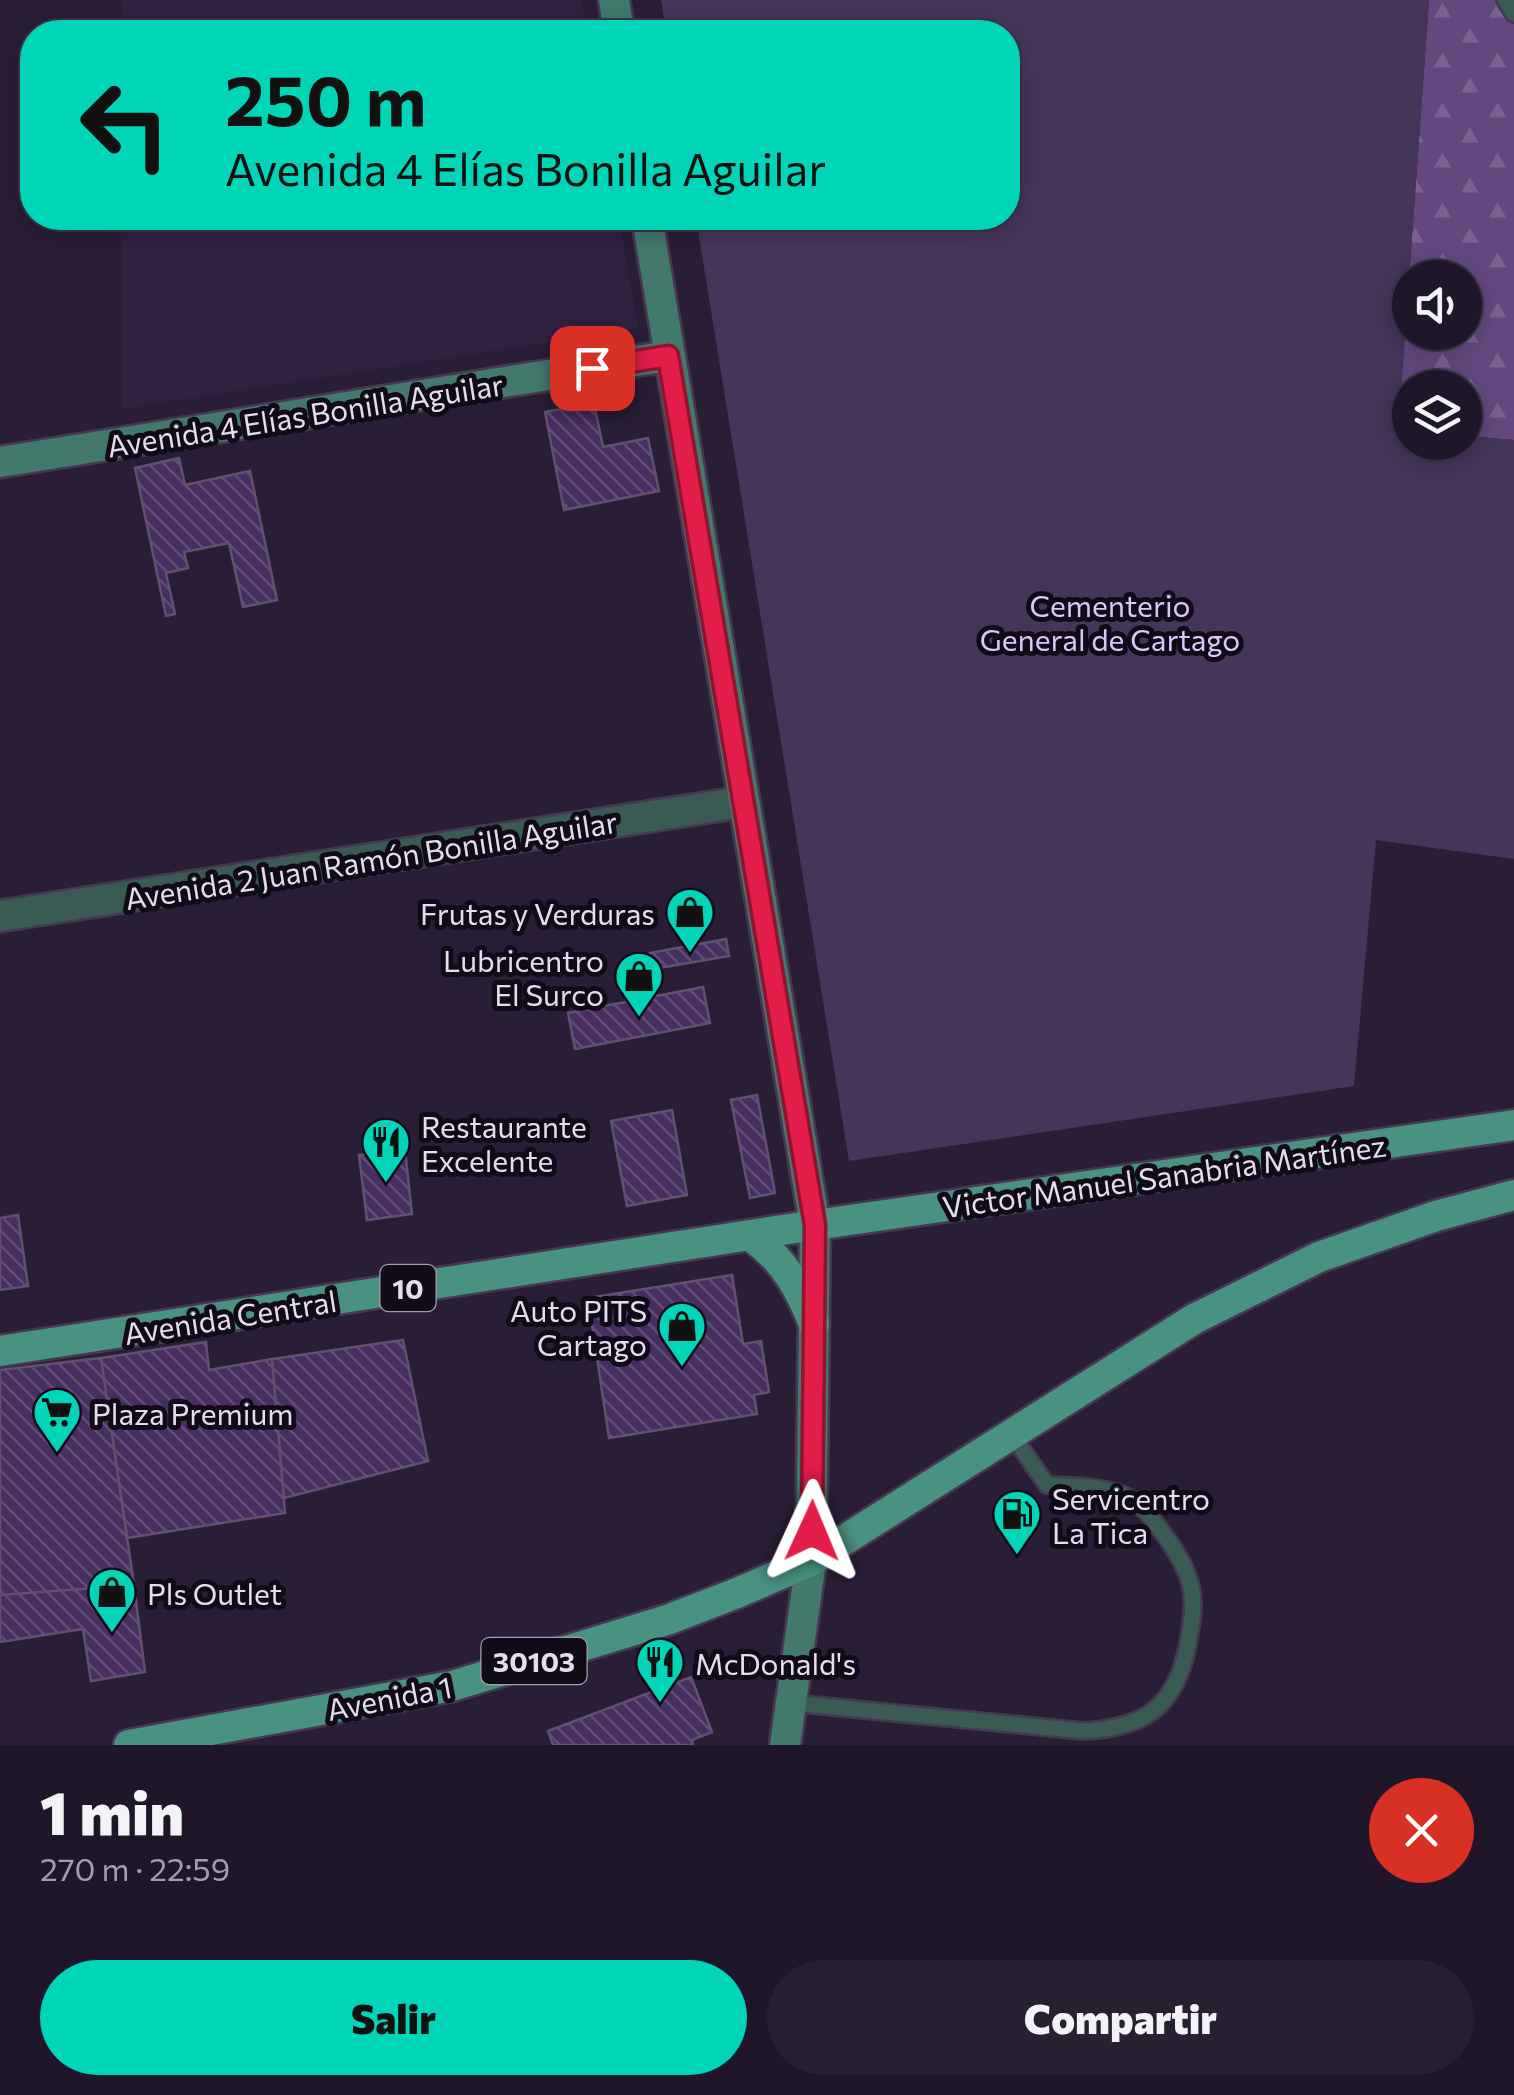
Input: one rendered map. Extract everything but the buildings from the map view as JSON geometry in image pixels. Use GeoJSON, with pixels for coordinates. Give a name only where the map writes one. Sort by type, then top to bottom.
{"type":"FeatureCollection","features":[{"type":"Feature","properties":{"kind":"main road"},"geometry":{"type":"LineString","coordinates":[[649,230],[815,1225],[811,1561],[785,1745]]}},
{"type":"Feature","properties":{"kind":"main road","name":"Avenida 4 Elías Bonilla Aguilar"},"geometry":{"type":"LineString","coordinates":[[0,462],[668,356]]}},
{"type":"Feature","properties":{"kind":"main road","name":"Victor Manuel Sanabria Martínez"},"geometry":{"type":"LineString","coordinates":[[815,1225],[1514,1125]]}},
{"type":"Feature","properties":{"kind":"main road"},"geometry":{"type":"LineString","coordinates":[[811,1561],[1194,1319],[1319,1257],[1436,1216],[1514,1195]]}},
{"type":"Feature","properties":{"kind":"main road","name":"Avenida Central"},"geometry":{"type":"LineString","coordinates":[[0,1351],[815,1225]]}},
{"type":"Feature","properties":{"kind":"main road"},"geometry":{"type":"LineString","coordinates":[[752,1236],[790,1272],[814,1324]]}},
{"type":"Feature","properties":{"kind":"main road","name":"Avenida 1"},"geometry":{"type":"LineString","coordinates":[[140,1744],[452,1686],[667,1620],[811,1561]]}},
{"type":"Feature","properties":{"kind":"street","name":"Avenida 2 Juan Ramón Bonilla Aguilar"},"geometry":{"type":"LineString","coordinates":[[0,916],[742,802]]}},
{"type":"Feature","properties":{"kind":"lane"},"geometry":{"type":"LineString","coordinates":[[1506,0],[1514,14]]}},
{"type":"Feature","properties":{"kind":"lane"},"geometry":{"type":"LineString","coordinates":[[791,1703],[1083,1731],[1113,1730],[1140,1720],[1164,1702],[1181,1678],[1195,1594],[1189,1573],[1149,1513],[1123,1494],[1048,1485],[1012,1435]]}},
{"type":"Feature","properties":{"kind":"shaded area"},"geometry":{"type":"Polygon","coordinates":[[[121,0],[581,0],[585,20],[121,20],[121,0]]]}},
{"type":"Feature","properties":{"kind":"shaded area"},"geometry":{"type":"Polygon","coordinates":[[[121,230],[621,230],[638,328],[121,409],[121,230]]]}},
{"type":"Feature","properties":{"kind":"green space","name":"Cementerio General de Cartago"},"geometry":{"type":"Polygon","coordinates":[[[661,0],[1429,0],[1410,260],[1392,260],[1392,350],[1404,350],[1402,370],[1392,370],[1392,460],[1482,460],[1482,437],[1514,440],[1514,859],[1376,840],[1354,1086],[849,1161],[698,230],[1020,230],[1020,20],[664,20],[661,0]]]}},
{"type":"Feature","properties":{"kind":"green space"},"geometry":{"type":"Polygon","coordinates":[[[1429,0],[1514,0],[1514,440],[1482,437],[1482,370],[1402,370],[1404,350],[1482,350],[1482,260],[1410,260],[1429,0]]]}},
{"type":"Feature","properties":{"kind":"place","name":"Frutas y Verduras"},"geometry":{"type":"Point","coordinates":[690,954]}},
{"type":"Feature","properties":{"kind":"place","name":"Lubricentro El Surco"},"geometry":{"type":"Point","coordinates":[639,1018]}},
{"type":"Feature","properties":{"kind":"place","name":"Restaurante Excelente"},"geometry":{"type":"Point","coordinates":[386,1184]}},
{"type":"Feature","properties":{"kind":"place","name":"Auto PITS Cartago"},"geometry":{"type":"Point","coordinates":[682,1368]}},
{"type":"Feature","properties":{"kind":"place","name":"Plaza Premium"},"geometry":{"type":"Point","coordinates":[57,1454]}},
{"type":"Feature","properties":{"kind":"place","name":"Servicentro La Tica"},"geometry":{"type":"Point","coordinates":[1017,1556]}},
{"type":"Feature","properties":{"kind":"place","name":"Pls Outlet"},"geometry":{"type":"Point","coordinates":[112,1634]}},
{"type":"Feature","properties":{"kind":"place","name":"McDonald's"},"geometry":{"type":"Point","coordinates":[660,1704]}},
{"type":"Feature","properties":{"kind":"route"},"geometry":{"type":"LineString","coordinates":[[592,368],[668,356],[815,1225],[812,1531]]}}]}
